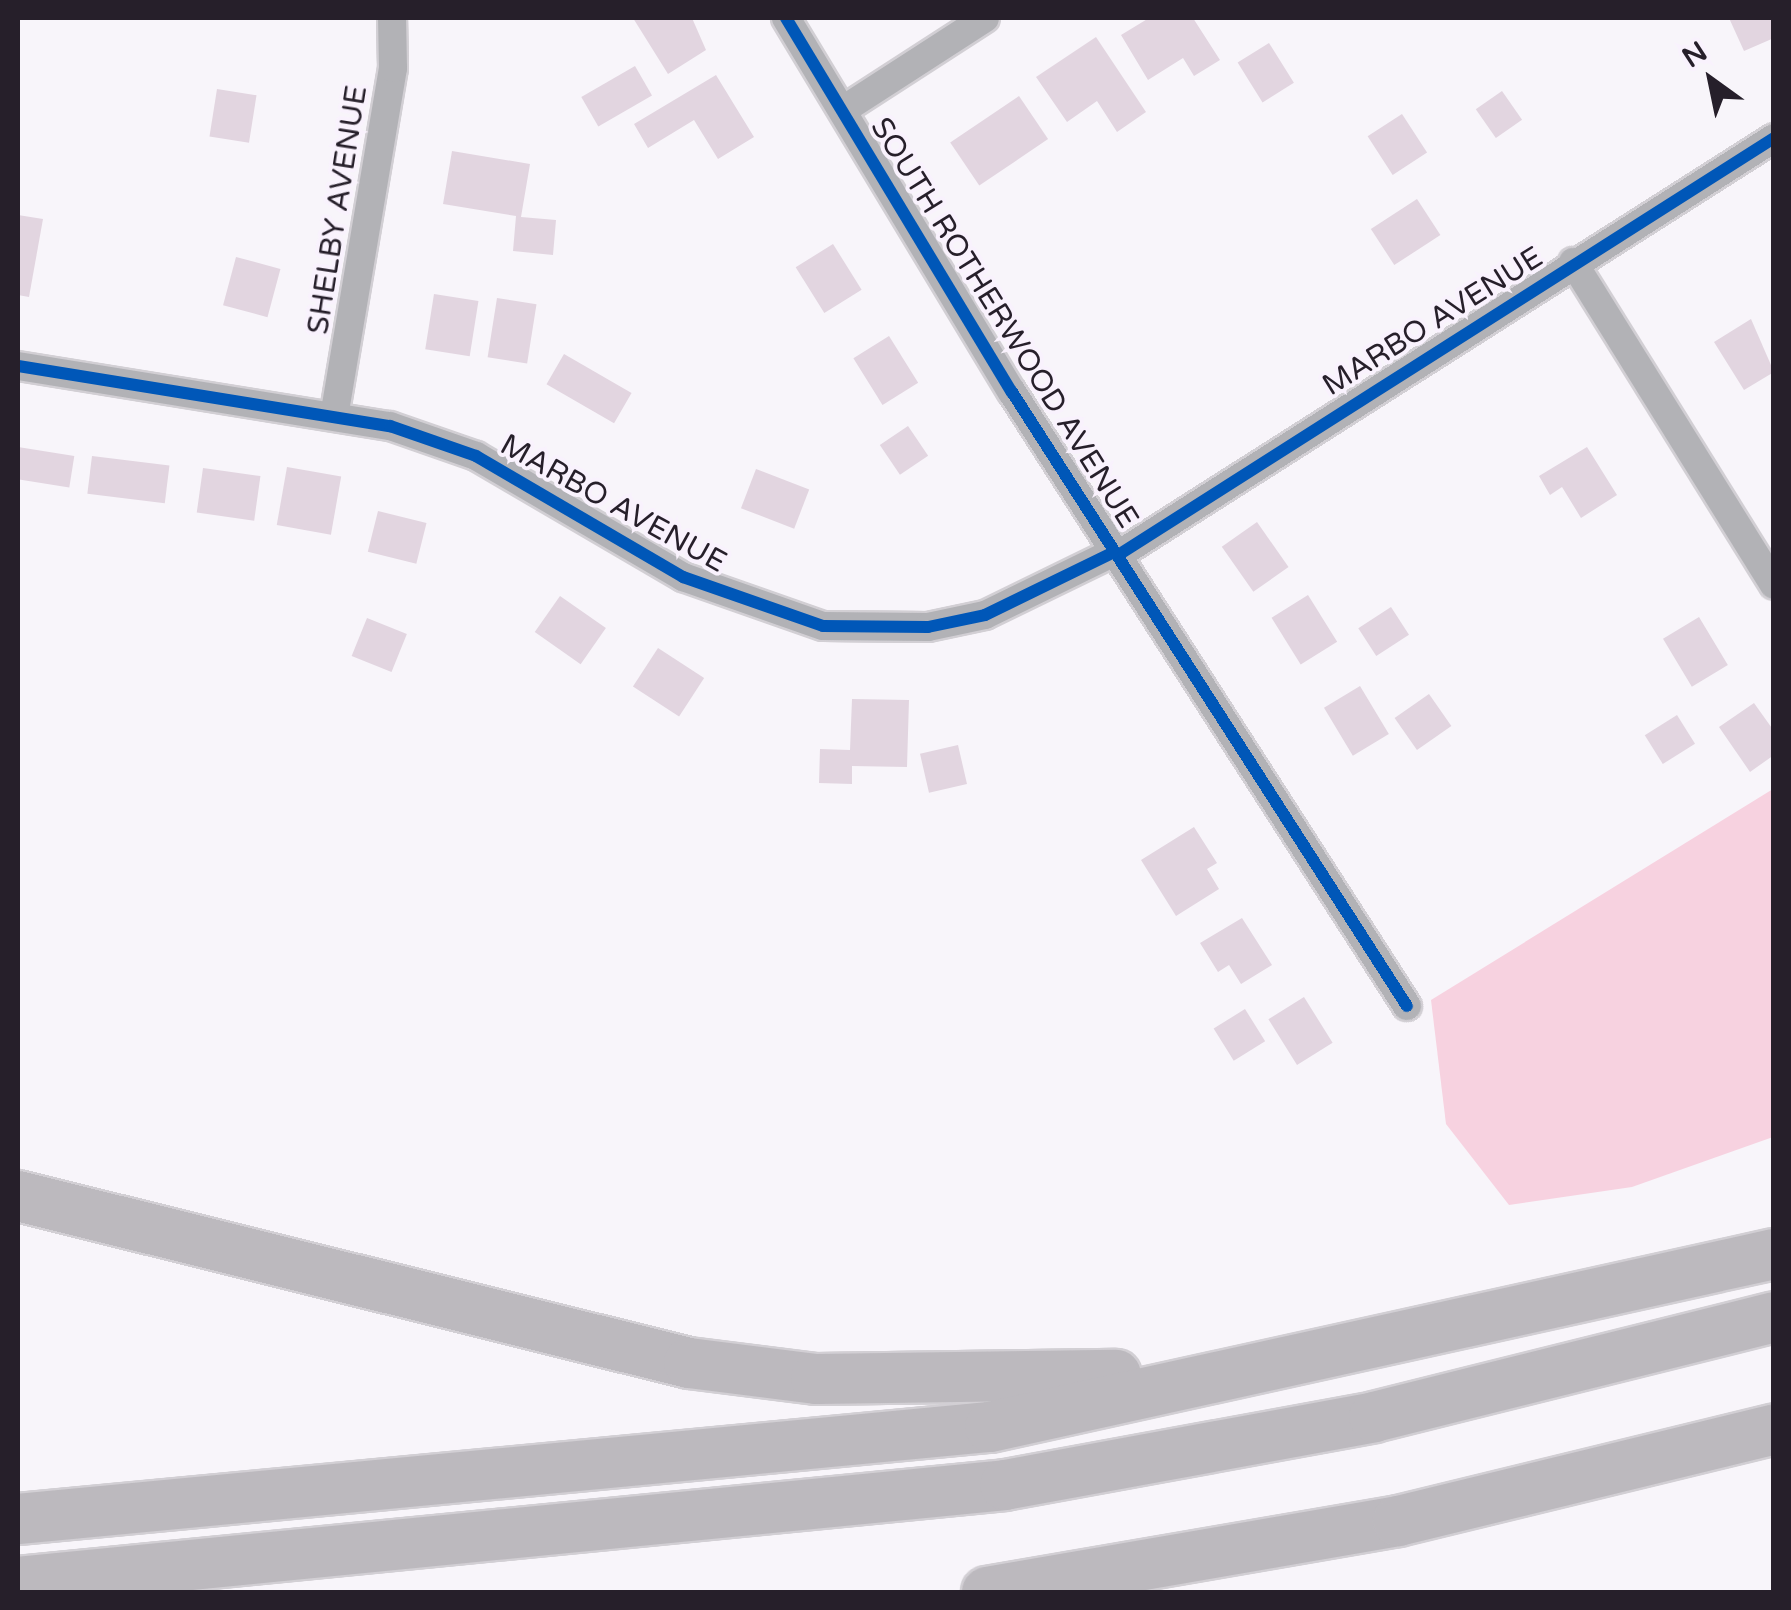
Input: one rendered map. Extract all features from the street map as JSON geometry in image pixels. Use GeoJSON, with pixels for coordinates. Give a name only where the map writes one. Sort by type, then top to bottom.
{"type":"FeatureCollection","features":[{"type":"Feature","properties":{"kind":"highway"},"geometry":{"type":"LineString","coordinates":[[18,1196],[688,1363],[943,1382],[1291,1364]]}},
{"type":"Feature","properties":{"kind":"highway"},"geometry":{"type":"LineString","coordinates":[[18,1519],[990,1426],[1291,1364],[1774,1254]]}},
{"type":"Feature","properties":{"kind":"highway"},"geometry":{"type":"LineString","coordinates":[[18,1582],[1005,1485],[1374,1417],[1774,1317]]}},
{"type":"Feature","properties":{"kind":"highway"},"geometry":{"type":"LineString","coordinates":[[987,1592],[1398,1520],[1774,1429]]}},
{"type":"Feature","properties":{"kind":"street","name":"SHELBY AVENUE"},"geometry":{"type":"LineString","coordinates":[[334,411],[393,68],[392,18]]}},
{"type":"Feature","properties":{"kind":"street","name":"SOUTH ROTHERWOOD AVENUE"},"geometry":{"type":"LineString","coordinates":[[786,18],[1118,552],[1408,1006]]}},
{"type":"Feature","properties":{"kind":"street"},"geometry":{"type":"LineString","coordinates":[[843,110],[985,18]]}},
{"type":"Feature","properties":{"kind":"street","name":"MARBO AVENUE"},"geometry":{"type":"LineString","coordinates":[[18,366],[334,411],[476,456],[683,577],[824,626],[928,627],[985,615],[1118,552],[1774,138]]}},
{"type":"Feature","properties":{"kind":"street"},"geometry":{"type":"LineString","coordinates":[[1573,262],[1774,585]]}},
{"type":"Feature","properties":{"kind":"shaded area"},"geometry":{"type":"Polygon","coordinates":[[[1773,789],[1773,1137],[1632,1187],[1509,1205],[1446,1124],[1431,1000],[1773,789]]]}},
{"type":"Feature","properties":{"kind":"building"},"geometry":{"type":"Polygon","coordinates":[[[633,18],[692,18],[706,50],[668,74],[633,18]]]}},
{"type":"Feature","properties":{"kind":"building"},"geometry":{"type":"Polygon","coordinates":[[[1149,18],[1193,18],[1220,60],[1194,76],[1183,58],[1148,80],[1121,35],[1149,18]]]}},
{"type":"Feature","properties":{"kind":"building"},"geometry":{"type":"Polygon","coordinates":[[[1729,18],[1774,18],[1774,38],[1744,51],[1729,18]]]}},
{"type":"Feature","properties":{"kind":"building"},"geometry":{"type":"Polygon","coordinates":[[[1096,37],[1146,112],[1117,132],[1097,101],[1067,122],[1036,77],[1096,37]]]}},
{"type":"Feature","properties":{"kind":"building"},"geometry":{"type":"Polygon","coordinates":[[[1269,43],[1294,83],[1263,102],[1238,63],[1269,43]]]}},
{"type":"Feature","properties":{"kind":"building"},"geometry":{"type":"Polygon","coordinates":[[[635,66],[652,95],[598,126],[581,97],[635,66]]]}},
{"type":"Feature","properties":{"kind":"building"},"geometry":{"type":"Polygon","coordinates":[[[716,75],[754,137],[718,159],[694,120],[648,148],[634,124],[716,75]]]}},
{"type":"Feature","properties":{"kind":"building"},"geometry":{"type":"Polygon","coordinates":[[[217,89],[257,95],[249,143],[209,136],[217,89]]]}},
{"type":"Feature","properties":{"kind":"building"},"geometry":{"type":"Polygon","coordinates":[[[1502,91],[1522,120],[1496,138],[1476,109],[1502,91]]]}},
{"type":"Feature","properties":{"kind":"building"},"geometry":{"type":"Polygon","coordinates":[[[1019,96],[1048,139],[979,186],[950,142],[1019,96]]]}},
{"type":"Feature","properties":{"kind":"building"},"geometry":{"type":"Polygon","coordinates":[[[1402,114],[1427,153],[1393,175],[1368,136],[1402,114]]]}},
{"type":"Feature","properties":{"kind":"building"},"geometry":{"type":"Polygon","coordinates":[[[452,151],[530,164],[521,217],[556,220],[553,255],[513,251],[516,216],[443,204],[452,151]]]}},
{"type":"Feature","properties":{"kind":"building"},"geometry":{"type":"Polygon","coordinates":[[[1417,199],[1440,235],[1394,265],[1371,229],[1417,199]]]}},
{"type":"Feature","properties":{"kind":"building"},"geometry":{"type":"Polygon","coordinates":[[[18,215],[43,219],[29,297],[18,295],[18,215]]]}},
{"type":"Feature","properties":{"kind":"building"},"geometry":{"type":"Polygon","coordinates":[[[833,244],[862,290],[824,313],[796,267],[833,244]]]}},
{"type":"Feature","properties":{"kind":"building"},"geometry":{"type":"Polygon","coordinates":[[[236,257],[280,269],[267,317],[223,305],[236,257]]]}},
{"type":"Feature","properties":{"kind":"building"},"geometry":{"type":"Polygon","coordinates":[[[434,294],[478,301],[470,356],[425,349],[434,294]]]}},
{"type":"Feature","properties":{"kind":"building"},"geometry":{"type":"Polygon","coordinates":[[[497,298],[537,304],[527,364],[488,357],[497,298]]]}},
{"type":"Feature","properties":{"kind":"building"},"geometry":{"type":"Polygon","coordinates":[[[1751,319],[1774,372],[1744,390],[1714,342],[1751,319]]]}},
{"type":"Feature","properties":{"kind":"building"},"geometry":{"type":"Polygon","coordinates":[[[889,336],[918,383],[883,405],[853,358],[889,336]]]}},
{"type":"Feature","properties":{"kind":"building"},"geometry":{"type":"Polygon","coordinates":[[[564,354],[632,393],[614,423],[546,384],[564,354]]]}},
{"type":"Feature","properties":{"kind":"building"},"geometry":{"type":"Polygon","coordinates":[[[908,426],[928,456],[900,475],[880,445],[908,426]]]}},
{"type":"Feature","properties":{"kind":"building"},"geometry":{"type":"Polygon","coordinates":[[[18,447],[74,456],[69,488],[18,479],[18,447]]]}},
{"type":"Feature","properties":{"kind":"building"},"geometry":{"type":"Polygon","coordinates":[[[1587,447],[1617,495],[1581,518],[1562,487],[1550,495],[1539,476],[1587,447]]]}},
{"type":"Feature","properties":{"kind":"building"},"geometry":{"type":"Polygon","coordinates":[[[92,456],[169,466],[165,503],[87,494],[92,456]]]}},
{"type":"Feature","properties":{"kind":"building"},"geometry":{"type":"Polygon","coordinates":[[[287,467],[341,477],[331,535],[277,525],[287,467]]]}},
{"type":"Feature","properties":{"kind":"building"},"geometry":{"type":"Polygon","coordinates":[[[203,468],[260,476],[254,521],[197,513],[203,468]]]}},
{"type":"Feature","properties":{"kind":"building"},"geometry":{"type":"Polygon","coordinates":[[[756,469],[809,489],[794,529],[741,508],[756,469]]]}},
{"type":"Feature","properties":{"kind":"building"},"geometry":{"type":"Polygon","coordinates":[[[378,511],[427,523],[416,564],[368,552],[378,511]]]}},
{"type":"Feature","properties":{"kind":"building"},"geometry":{"type":"Polygon","coordinates":[[[1257,522],[1289,567],[1253,592],[1222,547],[1257,522]]]}},
{"type":"Feature","properties":{"kind":"building"},"geometry":{"type":"Polygon","coordinates":[[[1308,595],[1337,642],[1301,664],[1272,618],[1308,595]]]}},
{"type":"Feature","properties":{"kind":"building"},"geometry":{"type":"Polygon","coordinates":[[[560,596],[606,628],[581,664],[535,632],[560,596]]]}},
{"type":"Feature","properties":{"kind":"building"},"geometry":{"type":"Polygon","coordinates":[[[1391,607],[1409,635],[1376,656],[1358,628],[1391,607]]]}},
{"type":"Feature","properties":{"kind":"building"},"geometry":{"type":"Polygon","coordinates":[[[1699,617],[1728,665],[1692,687],[1663,639],[1699,617]]]}},
{"type":"Feature","properties":{"kind":"building"},"geometry":{"type":"Polygon","coordinates":[[[367,618],[407,634],[392,672],[352,656],[367,618]]]}},
{"type":"Feature","properties":{"kind":"building"},"geometry":{"type":"Polygon","coordinates":[[[658,648],[704,678],[679,717],[633,687],[658,648]]]}},
{"type":"Feature","properties":{"kind":"building"},"geometry":{"type":"Polygon","coordinates":[[[1360,686],[1389,734],[1353,756],[1324,708],[1360,686]]]}},
{"type":"Feature","properties":{"kind":"building"},"geometry":{"type":"Polygon","coordinates":[[[1429,694],[1451,726],[1417,750],[1395,718],[1429,694]]]}},
{"type":"Feature","properties":{"kind":"building"},"geometry":{"type":"Polygon","coordinates":[[[852,699],[909,700],[907,767],[852,766],[852,784],[819,783],[820,749],[850,750],[852,699]]]}},
{"type":"Feature","properties":{"kind":"building"},"geometry":{"type":"Polygon","coordinates":[[[1754,703],[1774,731],[1774,755],[1750,772],[1719,727],[1754,703]]]}},
{"type":"Feature","properties":{"kind":"building"},"geometry":{"type":"Polygon","coordinates":[[[1677,715],[1695,744],[1663,764],[1645,735],[1677,715]]]}},
{"type":"Feature","properties":{"kind":"building"},"geometry":{"type":"Polygon","coordinates":[[[958,745],[967,784],[929,793],[920,754],[958,745]]]}},
{"type":"Feature","properties":{"kind":"building"},"geometry":{"type":"Polygon","coordinates":[[[1194,827],[1217,863],[1207,869],[1219,889],[1176,916],[1141,860],[1194,827]]]}},
{"type":"Feature","properties":{"kind":"building"},"geometry":{"type":"Polygon","coordinates":[[[1242,918],[1272,965],[1241,984],[1229,965],[1218,972],[1200,943],[1242,918]]]}},
{"type":"Feature","properties":{"kind":"building"},"geometry":{"type":"Polygon","coordinates":[[[1304,997],[1333,1043],[1297,1065],[1268,1019],[1304,997]]]}},
{"type":"Feature","properties":{"kind":"building"},"geometry":{"type":"Polygon","coordinates":[[[1245,1009],[1265,1041],[1234,1061],[1214,1029],[1245,1009]]]}},
{"type":"Feature","properties":{"kind":"cycle path"},"geometry":{"type":"LineString","coordinates":[[786,18],[1012,392],[1407,1006]]}},
{"type":"Feature","properties":{"kind":"cycle path"},"geometry":{"type":"LineString","coordinates":[[1123,552],[1774,138]]}},
{"type":"Feature","properties":{"kind":"cycle path"},"geometry":{"type":"LineString","coordinates":[[18,366],[390,426],[476,456],[683,577],[823,626],[928,627],[985,615],[1114,552]]}}]}
